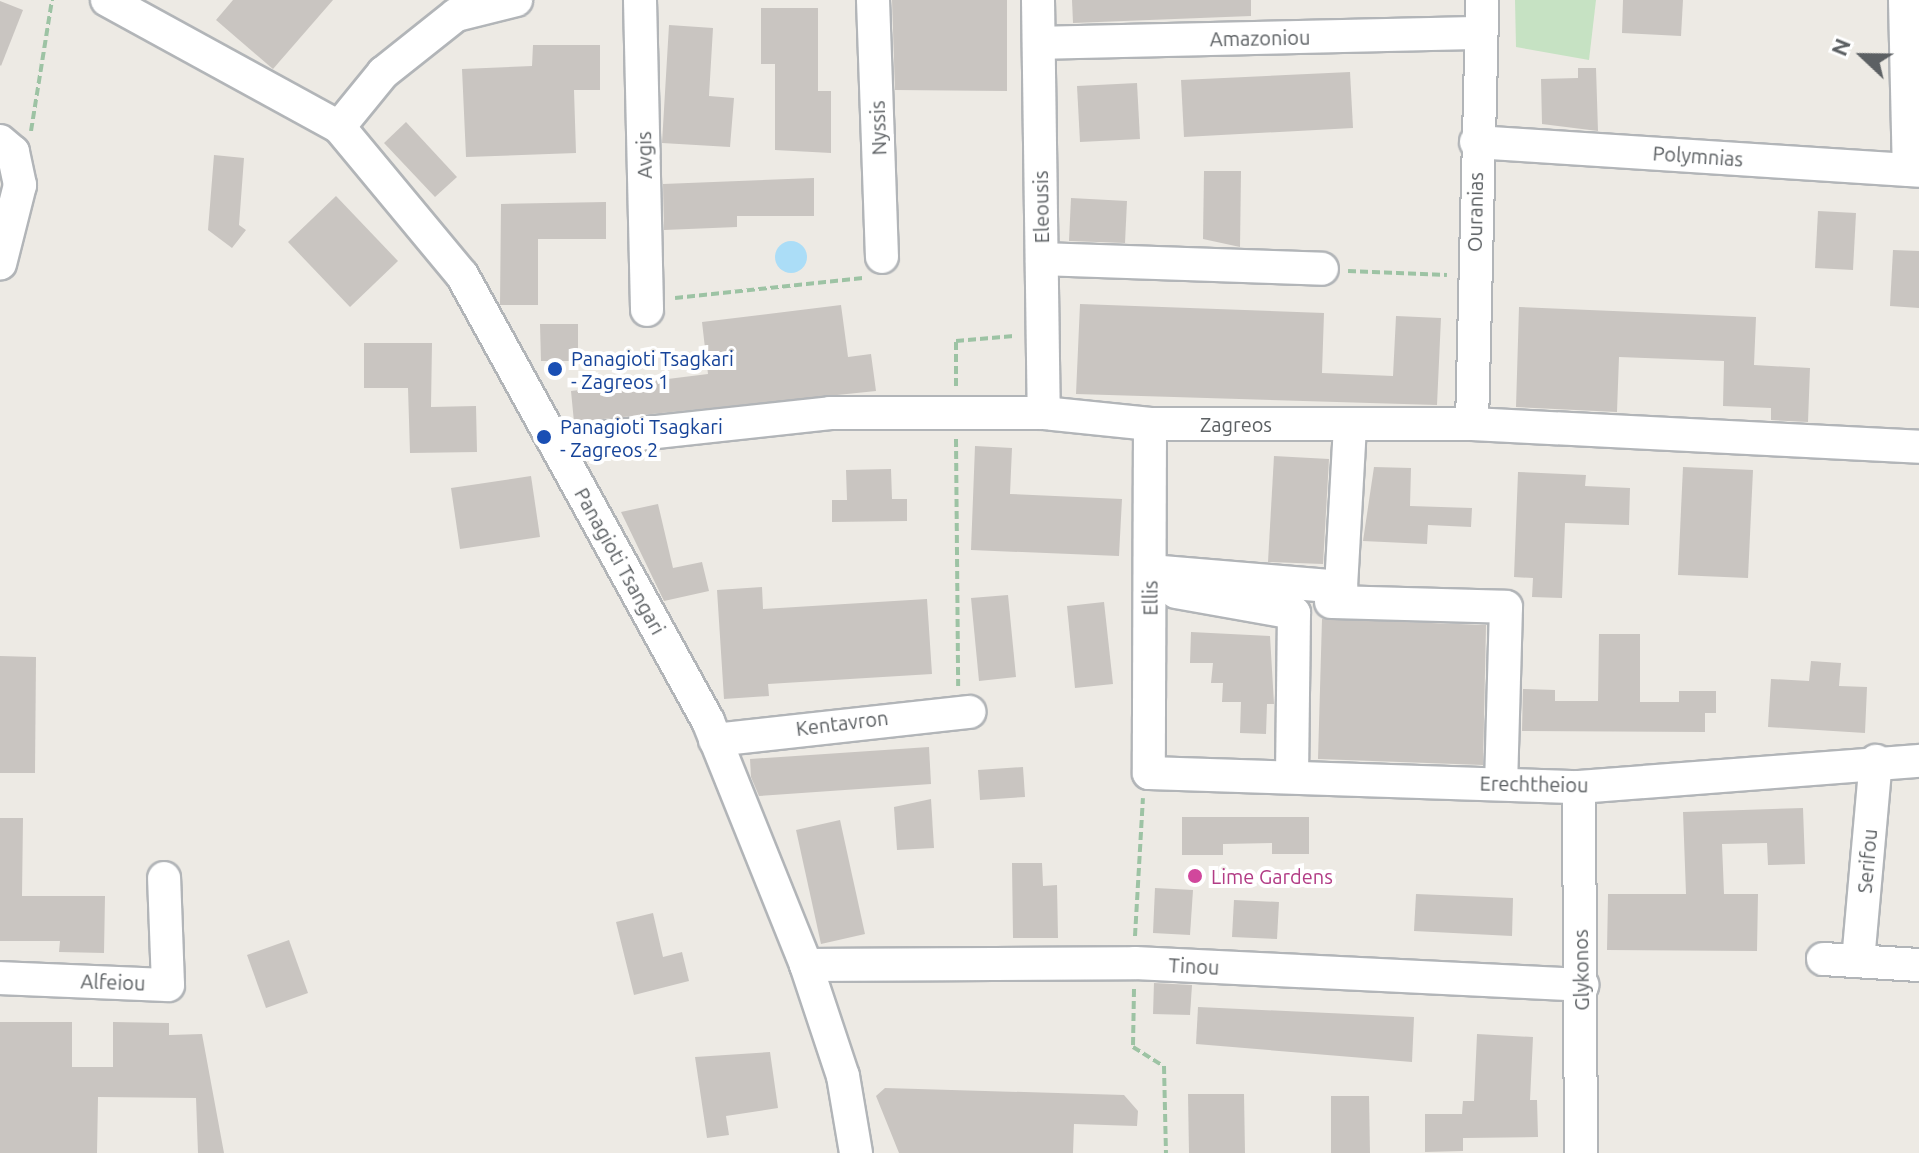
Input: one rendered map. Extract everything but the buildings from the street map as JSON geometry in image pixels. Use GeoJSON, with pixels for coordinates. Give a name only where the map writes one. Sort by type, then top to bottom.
{"type":"FeatureCollection","features":[{"type":"Feature","properties":{"kind":"street","name":"Panagioti Tsangari"},"geometry":{"type":"LineString","coordinates":[[107,0],[339,127],[462,275],[715,740],[806,965],[843,1076],[856,1153]]}},
{"type":"Feature","properties":{"kind":"street"},"geometry":{"type":"LineString","coordinates":[[339,127],[383,73],[456,15],[516,0]]}},
{"type":"Feature","properties":{"kind":"street","name":"Avgis"},"geometry":{"type":"LineString","coordinates":[[640,0],[647,310]]}},
{"type":"Feature","properties":{"kind":"street","name":"Nyssis"},"geometry":{"type":"LineString","coordinates":[[873,0],[882,257]]}},
{"type":"Feature","properties":{"kind":"street","name":"Eleousis"},"geometry":{"type":"LineString","coordinates":[[1038,0],[1044,413]]}},
{"type":"Feature","properties":{"kind":"street","name":"Ouranias"},"geometry":{"type":"LineString","coordinates":[[1472,424],[1476,142],[1482,0]]}},
{"type":"Feature","properties":{"kind":"street"},"geometry":{"type":"LineString","coordinates":[[1905,0],[1913,63],[1914,170]]}},
{"type":"Feature","properties":{"kind":"street","name":"Amazoniou"},"geometry":{"type":"LineString","coordinates":[[1039,43],[1481,33]]}},
{"type":"Feature","properties":{"kind":"street","name":"Polymnias"},"geometry":{"type":"LineString","coordinates":[[1476,142],[1914,170]]}},
{"type":"Feature","properties":{"kind":"street"},"geometry":{"type":"LineString","coordinates":[[0,264],[20,185],[6,146]]}},
{"type":"Feature","properties":{"kind":"street"},"geometry":{"type":"LineString","coordinates":[[1042,259],[1322,269]]}},
{"type":"Feature","properties":{"kind":"street","name":"Zagreos"},"geometry":{"type":"LineString","coordinates":[[555,443],[830,413],[1044,413],[1150,424],[1472,424],[1919,447]]}},
{"type":"Feature","properties":{"kind":"street","name":"Ellis"},"geometry":{"type":"LineString","coordinates":[[1149,773],[1150,424]]}},
{"type":"Feature","properties":{"kind":"street"},"geometry":{"type":"LineString","coordinates":[[1150,579],[1341,587],[1350,424]]}},
{"type":"Feature","properties":{"kind":"street"},"geometry":{"type":"LineString","coordinates":[[1150,579],[1294,613],[1292,777]]}},
{"type":"Feature","properties":{"kind":"street"},"geometry":{"type":"LineString","coordinates":[[1331,602],[1506,607],[1501,784]]}},
{"type":"Feature","properties":{"kind":"street","name":"Kentavron"},"geometry":{"type":"LineString","coordinates":[[715,740],[963,712]]}},
{"type":"Feature","properties":{"kind":"street","name":"Erechtheiou"},"geometry":{"type":"LineString","coordinates":[[1149,773],[1579,787],[1876,761],[1919,761]]}},
{"type":"Feature","properties":{"kind":"street","name":"Serifou"},"geometry":{"type":"LineString","coordinates":[[1858,961],[1876,761]]}},
{"type":"Feature","properties":{"kind":"street","name":"Glykonos"},"geometry":{"type":"LineString","coordinates":[[1579,787],[1581,1153]]}},
{"type":"Feature","properties":{"kind":"street","name":"Alfeiou"},"geometry":{"type":"LineString","coordinates":[[0,978],[168,985],[164,878]]}},
{"type":"Feature","properties":{"kind":"street"},"geometry":{"type":"LineString","coordinates":[[1823,959],[1919,965]]}},
{"type":"Feature","properties":{"kind":"street","name":"Tinou"},"geometry":{"type":"LineString","coordinates":[[806,965],[1135,963],[1582,985]]}},
{"type":"Feature","properties":{"kind":"path"},"geometry":{"type":"LineString","coordinates":[[6,146],[29,143],[52,0]]}},
{"type":"Feature","properties":{"kind":"path"},"geometry":{"type":"LineString","coordinates":[[647,310],[690,291],[859,282],[882,257]]}},
{"type":"Feature","properties":{"kind":"path"},"geometry":{"type":"LineString","coordinates":[[1322,269],[1474,276]]}},
{"type":"Feature","properties":{"kind":"path"},"geometry":{"type":"LineString","coordinates":[[963,712],[956,341],[1043,334]]}},
{"type":"Feature","properties":{"kind":"green space"},"geometry":{"type":"Polygon","coordinates":[[[1515,0],[1596,0],[1589,60],[1516,47],[1515,0]]]}},
{"type":"Feature","properties":{"kind":"water"},"geometry":{"type":"Polygon","coordinates":[[[791,241],[802,246],[807,257],[802,268],[791,273],[780,268],[775,257],[780,246],[791,241]]]}},
{"type":"Feature","properties":{"kind":"place","name":"Panagioti Tsagkari - Zagreos 1"},"geometry":{"type":"Point","coordinates":[555,369]}},
{"type":"Feature","properties":{"kind":"place","name":"Panagioti Tsagkari - Zagreos 2"},"geometry":{"type":"Point","coordinates":[544,437]}},
{"type":"Feature","properties":{"kind":"place","name":"Lime Gardens"},"geometry":{"type":"Point","coordinates":[1195,876]}}]}
